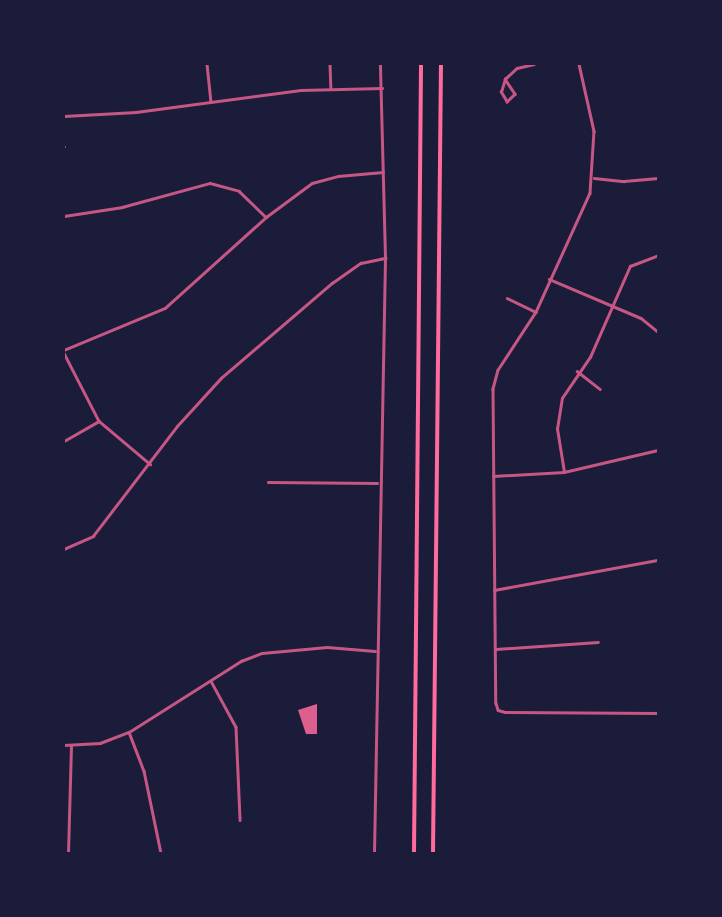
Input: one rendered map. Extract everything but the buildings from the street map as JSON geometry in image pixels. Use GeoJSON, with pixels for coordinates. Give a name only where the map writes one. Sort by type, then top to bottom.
{"type":"FeatureCollection","features":[{"type":"Feature","properties":{"kind":"highway"},"geometry":{"type":"LineString","coordinates":[[414,853],[422,64]]}},
{"type":"Feature","properties":{"kind":"highway"},"geometry":{"type":"LineString","coordinates":[[432,853],[441,64]]}},
{"type":"Feature","properties":{"kind":"street"},"geometry":{"type":"LineString","coordinates":[[207,64],[211,101]]}},
{"type":"Feature","properties":{"kind":"street"},"geometry":{"type":"LineString","coordinates":[[330,64],[331,89]]}},
{"type":"Feature","properties":{"kind":"street"},"geometry":{"type":"LineString","coordinates":[[374,853],[374,651],[377,483],[385,258],[380,64]]}},
{"type":"Feature","properties":{"kind":"street"},"geometry":{"type":"LineString","coordinates":[[505,79],[515,94],[507,102],[501,92],[505,79],[517,68],[534,64]]}},
{"type":"Feature","properties":{"kind":"street"},"geometry":{"type":"LineString","coordinates":[[579,64],[594,131],[594,178],[584,210],[549,279],[536,312],[498,370],[493,389],[494,590],[498,710],[658,713]]}},
{"type":"Feature","properties":{"kind":"street"},"geometry":{"type":"LineString","coordinates":[[64,116],[136,112],[211,101],[331,89],[382,88]]}},
{"type":"Feature","properties":{"kind":"street"},"geometry":{"type":"LineString","coordinates":[[150,464],[99,421],[64,351],[165,308],[266,217],[312,183],[338,176],[384,172]]}},
{"type":"Feature","properties":{"kind":"street"},"geometry":{"type":"LineString","coordinates":[[594,178],[624,182],[658,178]]}},
{"type":"Feature","properties":{"kind":"street"},"geometry":{"type":"LineString","coordinates":[[64,216],[122,207],[210,183],[239,191],[266,217]]}},
{"type":"Feature","properties":{"kind":"street"},"geometry":{"type":"LineString","coordinates":[[564,472],[559,413],[577,372],[590,357],[610,304],[630,266],[658,255]]}},
{"type":"Feature","properties":{"kind":"street"},"geometry":{"type":"LineString","coordinates":[[64,549],[93,536],[221,378],[332,283],[361,263],[385,258]]}},
{"type":"Feature","properties":{"kind":"street"},"geometry":{"type":"LineString","coordinates":[[549,279],[610,304],[658,332]]}},
{"type":"Feature","properties":{"kind":"street"},"geometry":{"type":"LineString","coordinates":[[507,298],[536,312]]}},
{"type":"Feature","properties":{"kind":"street"},"geometry":{"type":"LineString","coordinates":[[577,372],[600,389]]}},
{"type":"Feature","properties":{"kind":"street"},"geometry":{"type":"LineString","coordinates":[[64,440],[99,421]]}},
{"type":"Feature","properties":{"kind":"street"},"geometry":{"type":"LineString","coordinates":[[493,476],[564,472],[658,450]]}},
{"type":"Feature","properties":{"kind":"street"},"geometry":{"type":"LineString","coordinates":[[268,482],[377,483]]}},
{"type":"Feature","properties":{"kind":"street"},"geometry":{"type":"LineString","coordinates":[[494,590],[658,560]]}},
{"type":"Feature","properties":{"kind":"street"},"geometry":{"type":"LineString","coordinates":[[496,649],[598,642]]}},
{"type":"Feature","properties":{"kind":"street"},"geometry":{"type":"LineString","coordinates":[[64,745],[100,743],[129,732],[211,681],[262,653],[327,648],[374,651]]}},
{"type":"Feature","properties":{"kind":"street"},"geometry":{"type":"LineString","coordinates":[[211,681],[236,727],[240,820]]}},
{"type":"Feature","properties":{"kind":"street"},"geometry":{"type":"LineString","coordinates":[[129,732],[144,771],[161,853]]}},
{"type":"Feature","properties":{"kind":"street"},"geometry":{"type":"LineString","coordinates":[[68,853],[70,746]]}}]}
